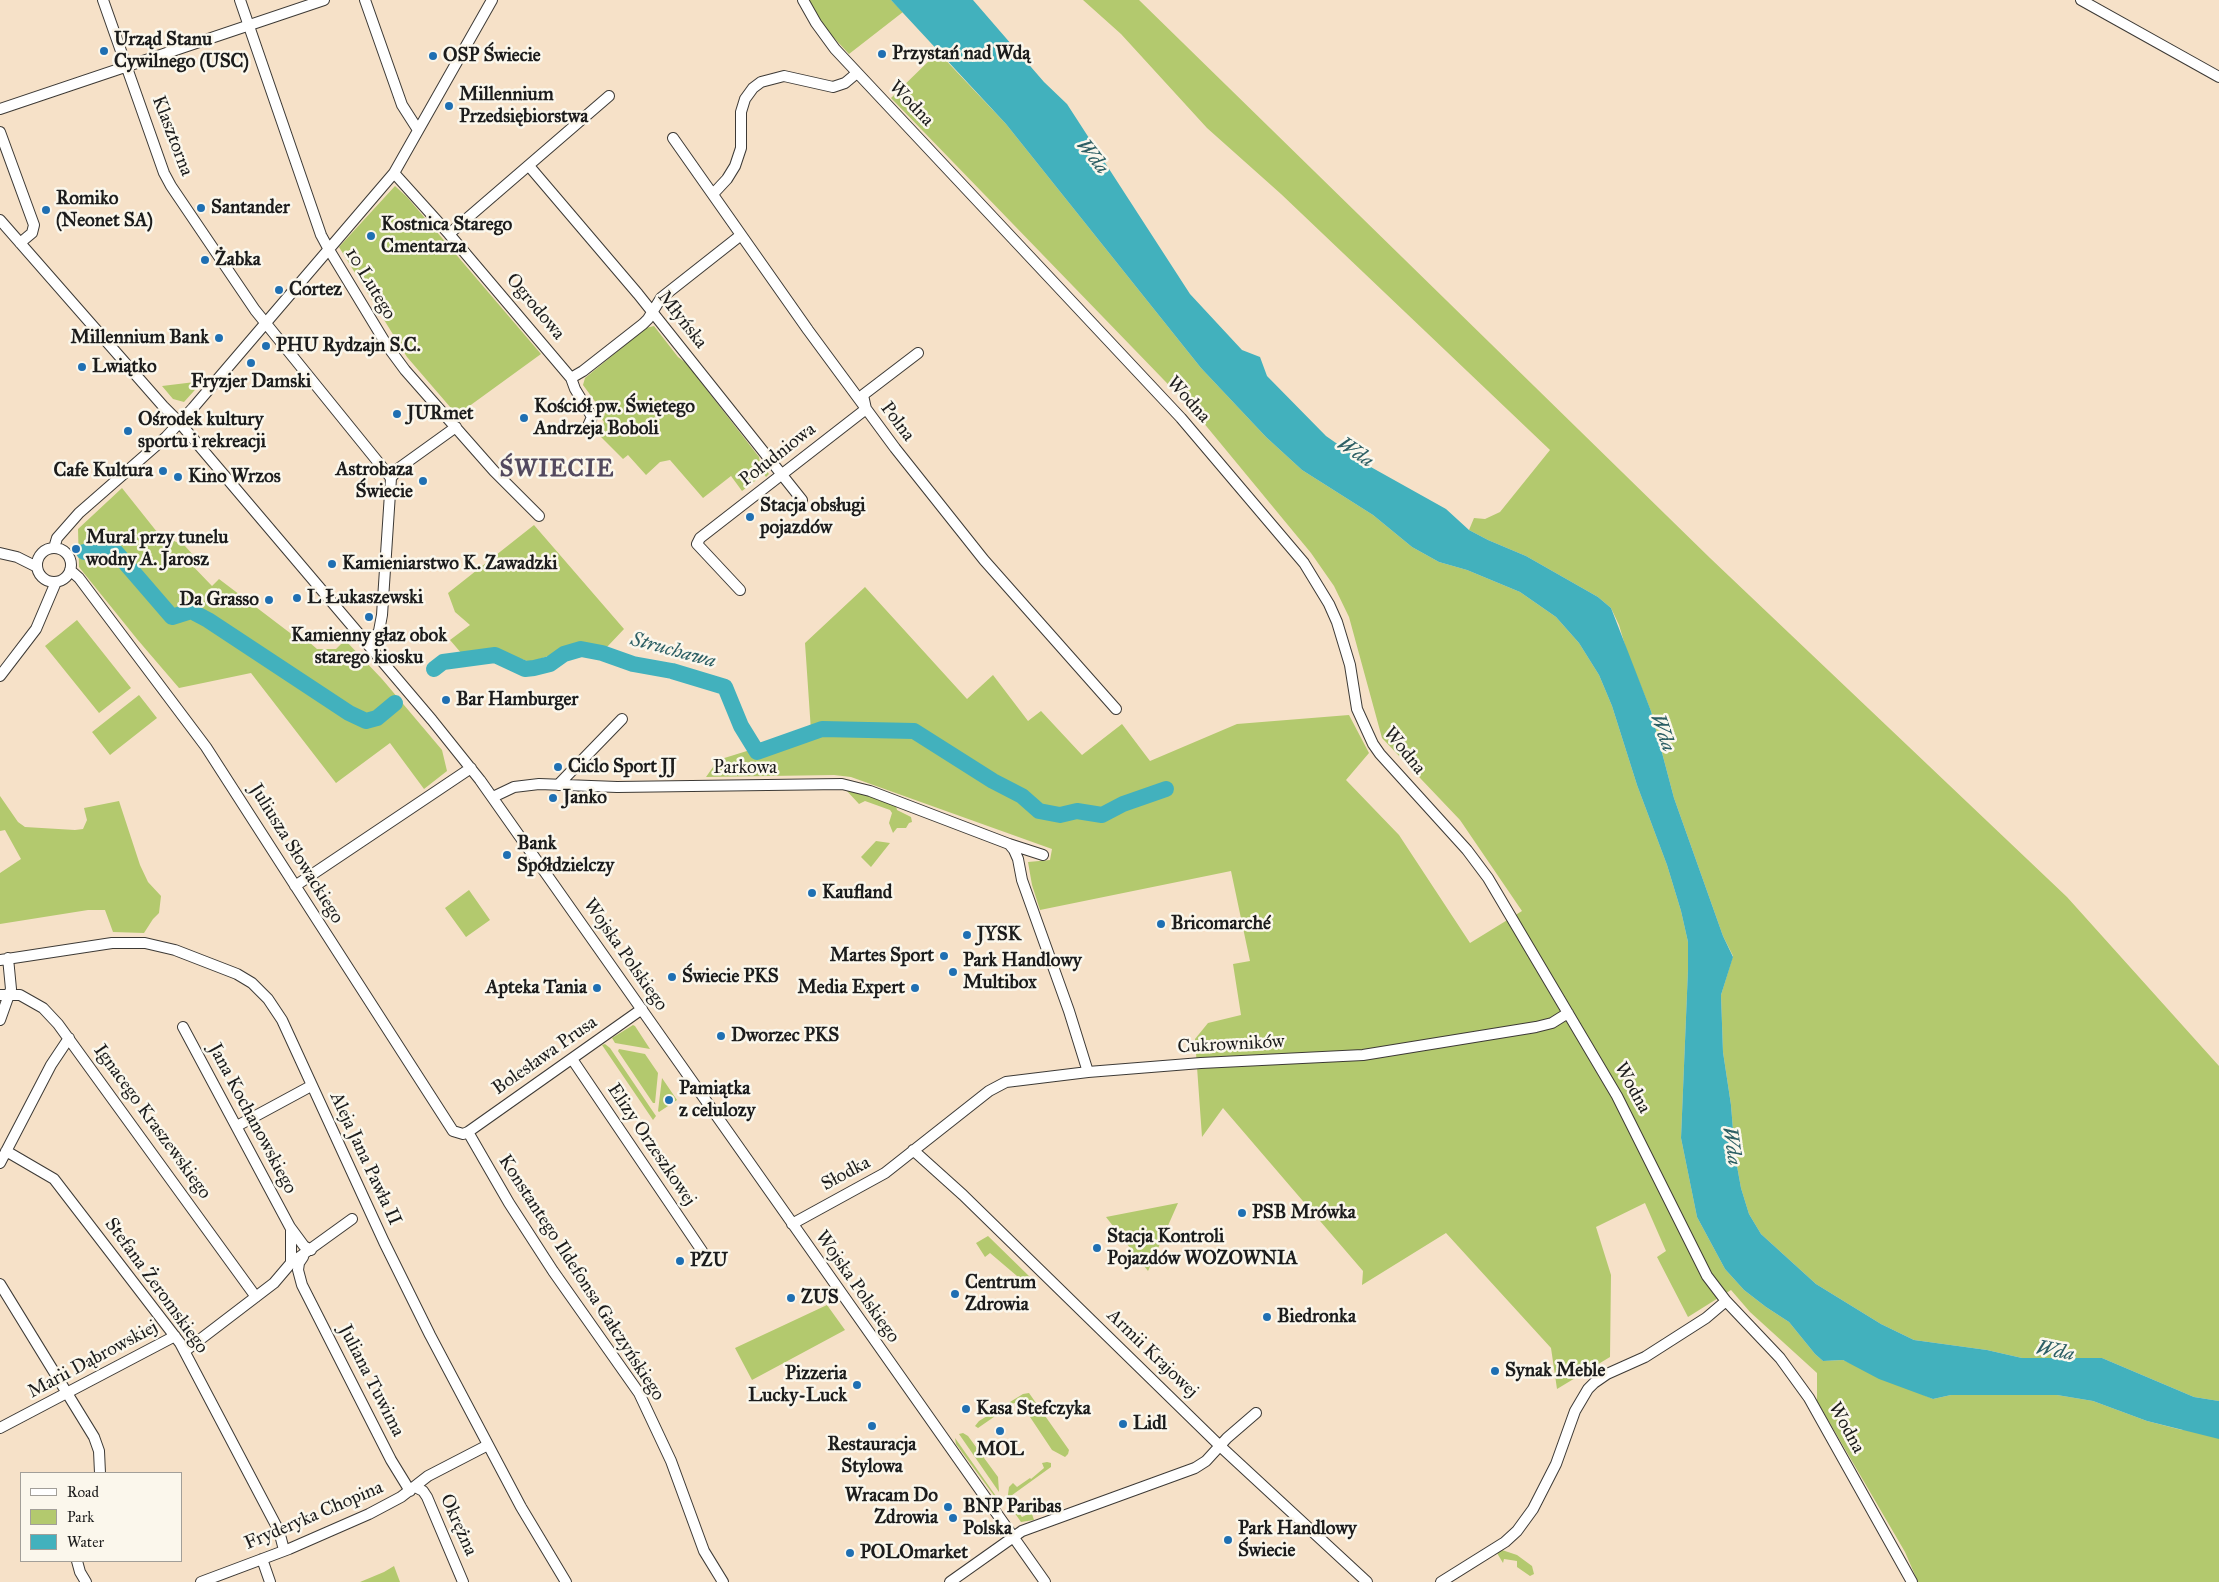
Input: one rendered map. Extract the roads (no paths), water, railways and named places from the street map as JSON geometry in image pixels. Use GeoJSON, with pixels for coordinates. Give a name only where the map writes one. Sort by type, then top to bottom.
{"type":"FeatureCollection","features":[{"type":"Feature","properties":{"kind":"street","name":"Klasztorna"},"geometry":{"type":"LineString","coordinates":[[103,0],[164,173],[171,186],[265,323],[391,478]]}},
{"type":"Feature","properties":{"kind":"street","name":"10 Lutego"},"geometry":{"type":"LineString","coordinates":[[240,0],[318,227],[328,248],[399,362],[494,471],[539,516]]}},
{"type":"Feature","properties":{"kind":"street"},"geometry":{"type":"LineString","coordinates":[[0,109],[324,0]]}},
{"type":"Feature","properties":{"kind":"street"},"geometry":{"type":"LineString","coordinates":[[365,0],[402,105],[418,130]]}},
{"type":"Feature","properties":{"kind":"street"},"geometry":{"type":"LineString","coordinates":[[54,548],[57,538],[94,498],[166,437],[229,367],[394,172],[492,0]]}},
{"type":"Feature","properties":{"kind":"street","name":"Wodna"},"geometry":{"type":"LineString","coordinates":[[803,0],[824,34],[857,73],[1181,418],[1304,563],[1329,604],[1337,622],[1350,665],[1357,709],[1373,744],[1479,865],[1568,1013],[1634,1128],[1704,1272],[1726,1302],[1773,1350],[1809,1398],[1912,1582]]}},
{"type":"Feature","properties":{"kind":"street"},"geometry":{"type":"LineString","coordinates":[[2081,0],[2219,77]]}},
{"type":"Feature","properties":{"kind":"street"},"geometry":{"type":"LineString","coordinates":[[713,194],[727,179],[735,166],[741,148],[741,112],[745,98],[753,88],[761,82],[784,76],[833,87],[845,83],[857,73]]}},
{"type":"Feature","properties":{"kind":"street"},"geometry":{"type":"LineString","coordinates":[[449,234],[609,96]]}},
{"type":"Feature","properties":{"kind":"street"},"geometry":{"type":"LineString","coordinates":[[0,132],[34,225],[32,233],[20,243]]}},
{"type":"Feature","properties":{"kind":"street","name":"Polna"},"geometry":{"type":"LineString","coordinates":[[673,138],[866,409],[972,545],[1116,709]]}},
{"type":"Feature","properties":{"kind":"street","name":"Młyńska"},"geometry":{"type":"LineString","coordinates":[[529,166],[652,312],[802,500]]}},
{"type":"Feature","properties":{"kind":"street","name":"Ogrodowa"},"geometry":{"type":"LineString","coordinates":[[394,172],[571,378],[575,389],[592,417],[587,428]]}},
{"type":"Feature","properties":{"kind":"street","name":"Wojska Polskiego"},"geometry":{"type":"LineString","coordinates":[[0,220],[179,422],[471,768],[1045,1582]]}},
{"type":"Feature","properties":{"kind":"street"},"geometry":{"type":"LineString","coordinates":[[571,378],[583,371],[643,324],[661,298],[741,235]]}},
{"type":"Feature","properties":{"kind":"street"},"geometry":{"type":"LineString","coordinates":[[866,409],[863,395],[918,353]]}},
{"type":"Feature","properties":{"kind":"street","name":"Południowa"},"geometry":{"type":"LineString","coordinates":[[740,590],[698,544],[700,538],[866,409]]}},
{"type":"Feature","properties":{"kind":"street"},"geometry":{"type":"LineString","coordinates":[[369,646],[378,634],[381,623],[391,478],[399,468],[456,427]]}},
{"type":"Feature","properties":{"kind":"street"},"geometry":{"type":"LineString","coordinates":[[0,676],[32,636],[44,607],[60,578],[71,564],[65,552],[67,528]]}},
{"type":"Feature","properties":{"kind":"street"},"geometry":{"type":"LineString","coordinates":[[60,578],[39,573],[38,562],[45,550],[54,548],[65,552]]}},
{"type":"Feature","properties":{"kind":"street"},"geometry":{"type":"LineString","coordinates":[[0,553],[17,557],[29,555],[38,562]]}},
{"type":"Feature","properties":{"kind":"street","name":"Juliusza Słowackiego"},"geometry":{"type":"LineString","coordinates":[[60,578],[87,591],[171,698],[206,747],[449,1127],[457,1133],[468,1132]]}},
{"type":"Feature","properties":{"kind":"street"},"geometry":{"type":"LineString","coordinates":[[558,785],[622,719]]}},
{"type":"Feature","properties":{"kind":"street"},"geometry":{"type":"LineString","coordinates":[[295,886],[471,768]]}},
{"type":"Feature","properties":{"kind":"street","name":"Parkowa"},"geometry":{"type":"LineString","coordinates":[[493,798],[518,786],[617,787],[842,784],[865,789],[1009,844],[1043,854]]}},
{"type":"Feature","properties":{"kind":"street"},"geometry":{"type":"LineString","coordinates":[[1009,844],[1018,859],[1022,880],[1069,1011],[1088,1072]]}},
{"type":"Feature","properties":{"kind":"street","name":"Aleja Jana Pawła II"},"geometry":{"type":"LineString","coordinates":[[4,959],[112,943],[137,942],[175,950],[228,970],[252,983],[273,1005],[400,1275],[521,1507],[566,1582]]}},
{"type":"Feature","properties":{"kind":"street"},"geometry":{"type":"LineString","coordinates":[[0,1020],[5,995],[12,984],[4,959]]}},
{"type":"Feature","properties":{"kind":"street","name":"Ignacego Kraszewskiego"},"geometry":{"type":"LineString","coordinates":[[5,995],[20,995],[43,1008],[69,1038],[256,1297]]}},
{"type":"Feature","properties":{"kind":"street","name":"Bolesława Prusa"},"geometry":{"type":"LineString","coordinates":[[468,1132],[642,1009]]}},
{"type":"Feature","properties":{"kind":"street","name":"Cukrowników"},"geometry":{"type":"LineString","coordinates":[[913,1150],[1001,1084],[1016,1080],[1201,1063],[1363,1055],[1536,1027],[1552,1023],[1568,1013]]}},
{"type":"Feature","properties":{"kind":"street","name":"Jana Kochanowskiego"},"geometry":{"type":"LineString","coordinates":[[183,1027],[290,1227],[304,1246],[311,1250]]}},
{"type":"Feature","properties":{"kind":"street"},"geometry":{"type":"LineString","coordinates":[[0,1163],[51,1066],[69,1038]]}},
{"type":"Feature","properties":{"kind":"street","name":"Elizy Orzeszkowej"},"geometry":{"type":"LineString","coordinates":[[572,1059],[702,1251]]}},
{"type":"Feature","properties":{"kind":"street"},"geometry":{"type":"LineString","coordinates":[[237,1126],[311,1086]]}},
{"type":"Feature","properties":{"kind":"street","name":"Konstantego Ildefonsa Gałczyńskiego"},"geometry":{"type":"LineString","coordinates":[[468,1132],[508,1203],[553,1271],[639,1393],[671,1461],[704,1551],[723,1582]]}},
{"type":"Feature","properties":{"kind":"street","name":"Słodka"},"geometry":{"type":"LineString","coordinates":[[792,1224],[885,1172],[913,1150]]}},
{"type":"Feature","properties":{"kind":"street","name":"Armii Krajowej"},"geometry":{"type":"LineString","coordinates":[[913,1150],[963,1195],[1220,1446],[1367,1582]]}},
{"type":"Feature","properties":{"kind":"street","name":"Stefana Żeromskiego"},"geometry":{"type":"LineString","coordinates":[[6,1151],[54,1179],[186,1351],[279,1531],[284,1550]]}},
{"type":"Feature","properties":{"kind":"street"},"geometry":{"type":"LineString","coordinates":[[186,1351],[274,1283],[291,1263],[303,1257],[352,1219]]}},
{"type":"Feature","properties":{"kind":"street","name":"Jana Kochanowskiego"},"geometry":{"type":"LineString","coordinates":[[290,1227],[292,1240],[291,1263]]}},
{"type":"Feature","properties":{"kind":"street","name":"Juliana Tuwima"},"geometry":{"type":"LineString","coordinates":[[303,1257],[299,1262],[298,1270],[302,1285],[391,1460],[412,1489]]}},
{"type":"Feature","properties":{"kind":"street"},"geometry":{"type":"LineString","coordinates":[[274,1283],[291,1279],[302,1285]]}},
{"type":"Feature","properties":{"kind":"street"},"geometry":{"type":"LineString","coordinates":[[0,1284],[94,1437],[99,1451],[100,1472]]}},
{"type":"Feature","properties":{"kind":"street"},"geometry":{"type":"LineString","coordinates":[[1441,1582],[1504,1542],[1517,1531],[1532,1509],[1556,1464],[1580,1400],[1594,1383],[1607,1374],[1644,1357],[1706,1318],[1726,1302]]}},
{"type":"Feature","properties":{"kind":"street","name":"Marii Dąbrowskiej"},"geometry":{"type":"LineString","coordinates":[[0,1428],[175,1336]]}},
{"type":"Feature","properties":{"kind":"street"},"geometry":{"type":"LineString","coordinates":[[950,1582],[1022,1531],[1185,1474],[1206,1461],[1256,1413]]}},
{"type":"Feature","properties":{"kind":"street","name":"Fryderyka Chopina"},"geometry":{"type":"LineString","coordinates":[[201,1582],[370,1514],[412,1489],[428,1476],[488,1445]]}},
{"type":"Feature","properties":{"kind":"street","name":"Okrężna"},"geometry":{"type":"LineString","coordinates":[[412,1489],[423,1491],[428,1497],[463,1582]]}},
{"type":"Feature","properties":{"kind":"street"},"geometry":{"type":"LineString","coordinates":[[262,1559],[270,1582]]}},
{"type":"Feature","properties":{"kind":"street"},"geometry":{"type":"LineString","coordinates":[[77,1562],[86,1582]]}},
{"type":"Feature","properties":{"kind":"water","name":"Wda"},"geometry":{"type":"Polygon","coordinates":[[[891,0],[973,0],[1044,82],[1067,104],[1190,294],[1242,350],[1260,357],[1267,376],[1326,436],[1369,466],[1446,509],[1469,530],[1526,556],[1598,597],[1611,608],[1651,711],[1674,798],[1723,936],[1733,957],[1721,995],[1723,1052],[1731,1105],[1735,1155],[1741,1188],[1749,1214],[1761,1234],[1816,1284],[1881,1324],[1914,1340],[1987,1350],[2022,1358],[2102,1358],[2194,1397],[2219,1401],[2219,1439],[2147,1421],[2093,1401],[2057,1395],[1951,1395],[1933,1399],[1879,1379],[1843,1360],[1823,1361],[1789,1322],[1744,1290],[1725,1269],[1697,1217],[1681,1138],[1688,942],[1681,911],[1667,865],[1637,785],[1612,706],[1599,675],[1579,643],[1556,617],[1520,592],[1467,570],[1439,562],[1412,547],[1373,515],[1302,470],[1266,437],[1201,368],[1006,124],[891,0]]]}},
{"type":"Feature","properties":{"kind":"waterway","name":"Struchawa"},"geometry":{"type":"LineString","coordinates":[[84,552],[115,551],[172,617],[191,611],[208,620],[349,713],[366,721],[377,718],[395,703]]}},
{"type":"Feature","properties":{"kind":"waterway","name":"Struchawa"},"geometry":{"type":"LineString","coordinates":[[434,669],[443,662],[495,655],[525,669],[534,668],[550,664],[564,654],[581,649],[602,653],[633,664],[672,671],[725,687],[741,726],[757,752],[822,729],[914,731],[993,781],[1022,796],[1039,811],[1060,815],[1077,811],[1102,815],[1123,804],[1166,789]]}},
{"type":"Feature","properties":{"kind":"place","name":"Urząd Stanu Cywilnego (USC)"},"geometry":{"type":"Point","coordinates":[104,51]}},
{"type":"Feature","properties":{"kind":"place","name":"Przystań nad Wdą"},"geometry":{"type":"Point","coordinates":[882,54]}},
{"type":"Feature","properties":{"kind":"place","name":"OSP Świecie"},"geometry":{"type":"Point","coordinates":[433,56]}},
{"type":"Feature","properties":{"kind":"place","name":"Millennium Przedsiębiorstwa"},"geometry":{"type":"Point","coordinates":[449,106]}},
{"type":"Feature","properties":{"kind":"place","name":"Santander"},"geometry":{"type":"Point","coordinates":[201,208]}},
{"type":"Feature","properties":{"kind":"place","name":"Romiko (Neonet SA)"},"geometry":{"type":"Point","coordinates":[46,210]}},
{"type":"Feature","properties":{"kind":"place","name":"Kostnica Starego Cmentarza"},"geometry":{"type":"Point","coordinates":[371,236]}},
{"type":"Feature","properties":{"kind":"place","name":"Żabka"},"geometry":{"type":"Point","coordinates":[205,260]}},
{"type":"Feature","properties":{"kind":"place","name":"Cortez"},"geometry":{"type":"Point","coordinates":[279,290]}},
{"type":"Feature","properties":{"kind":"place","name":"Millennium Bank"},"geometry":{"type":"Point","coordinates":[219,338]}},
{"type":"Feature","properties":{"kind":"place","name":"PHU Rydzajn S.C."},"geometry":{"type":"Point","coordinates":[266,346]}},
{"type":"Feature","properties":{"kind":"place","name":"Fryzjer Damski"},"geometry":{"type":"Point","coordinates":[251,363]}},
{"type":"Feature","properties":{"kind":"place","name":"Lwiątko"},"geometry":{"type":"Point","coordinates":[82,367]}},
{"type":"Feature","properties":{"kind":"place","name":"JURmet"},"geometry":{"type":"Point","coordinates":[397,414]}},
{"type":"Feature","properties":{"kind":"place","name":"Kościół pw. Świętego Andrzeja Boboli"},"geometry":{"type":"Point","coordinates":[524,418]}},
{"type":"Feature","properties":{"kind":"place","name":"Ośrodek kultury sportu i rekreacji"},"geometry":{"type":"Point","coordinates":[128,431]}},
{"type":"Feature","properties":{"kind":"place","name":"Cafe Kultura"},"geometry":{"type":"Point","coordinates":[163,471]}},
{"type":"Feature","properties":{"kind":"place","name":"Kino Wrzos"},"geometry":{"type":"Point","coordinates":[178,477]}},
{"type":"Feature","properties":{"kind":"place","name":"Astrobaza Świecie"},"geometry":{"type":"Point","coordinates":[423,481]}},
{"type":"Feature","properties":{"kind":"place","name":"Stacja obsługi pojazdów"},"geometry":{"type":"Point","coordinates":[750,517]}},
{"type":"Feature","properties":{"kind":"place","name":"Mural przy tunelu wodny A. Jarosz"},"geometry":{"type":"Point","coordinates":[76,549]}},
{"type":"Feature","properties":{"kind":"place","name":"Kamieniarstwo K. Zawadzki"},"geometry":{"type":"Point","coordinates":[332,564]}},
{"type":"Feature","properties":{"kind":"place","name":"L Łukaszewski"},"geometry":{"type":"Point","coordinates":[297,598]}},
{"type":"Feature","properties":{"kind":"place","name":"Da Grasso"},"geometry":{"type":"Point","coordinates":[269,600]}},
{"type":"Feature","properties":{"kind":"place","name":"Kamienny głaz obok starego kiosku"},"geometry":{"type":"Point","coordinates":[369,617]}},
{"type":"Feature","properties":{"kind":"place","name":"Bar Hamburger"},"geometry":{"type":"Point","coordinates":[446,700]}},
{"type":"Feature","properties":{"kind":"place","name":"Ciclo Sport JJ"},"geometry":{"type":"Point","coordinates":[558,767]}},
{"type":"Feature","properties":{"kind":"place","name":"Janko"},"geometry":{"type":"Point","coordinates":[553,798]}},
{"type":"Feature","properties":{"kind":"place","name":"Bank Spółdzielczy"},"geometry":{"type":"Point","coordinates":[507,855]}},
{"type":"Feature","properties":{"kind":"place","name":"Kaufland"},"geometry":{"type":"Point","coordinates":[812,893]}},
{"type":"Feature","properties":{"kind":"place","name":"Bricomarché"},"geometry":{"type":"Point","coordinates":[1161,924]}},
{"type":"Feature","properties":{"kind":"place","name":"JYSK"},"geometry":{"type":"Point","coordinates":[967,935]}},
{"type":"Feature","properties":{"kind":"place","name":"Martes Sport"},"geometry":{"type":"Point","coordinates":[944,956]}},
{"type":"Feature","properties":{"kind":"place","name":"Park Handlowy Multibox"},"geometry":{"type":"Point","coordinates":[953,972]}},
{"type":"Feature","properties":{"kind":"place","name":"Świecie PKS"},"geometry":{"type":"Point","coordinates":[672,977]}},
{"type":"Feature","properties":{"kind":"place","name":"Apteka Tania"},"geometry":{"type":"Point","coordinates":[597,988]}},
{"type":"Feature","properties":{"kind":"place","name":"Media Expert"},"geometry":{"type":"Point","coordinates":[915,988]}},
{"type":"Feature","properties":{"kind":"place","name":"Dworzec PKS"},"geometry":{"type":"Point","coordinates":[721,1036]}},
{"type":"Feature","properties":{"kind":"place","name":"Pamiątka z celulozy"},"geometry":{"type":"Point","coordinates":[669,1100]}},
{"type":"Feature","properties":{"kind":"place","name":"PSB Mrówka"},"geometry":{"type":"Point","coordinates":[1242,1213]}},
{"type":"Feature","properties":{"kind":"place","name":"Stacja Kontroli Pojazdów WOZOWNIA"},"geometry":{"type":"Point","coordinates":[1097,1248]}},
{"type":"Feature","properties":{"kind":"place","name":"PZU"},"geometry":{"type":"Point","coordinates":[680,1261]}},
{"type":"Feature","properties":{"kind":"place","name":"Centrum Zdrowia"},"geometry":{"type":"Point","coordinates":[955,1294]}},
{"type":"Feature","properties":{"kind":"place","name":"ZUS"},"geometry":{"type":"Point","coordinates":[791,1298]}},
{"type":"Feature","properties":{"kind":"place","name":"Biedronka"},"geometry":{"type":"Point","coordinates":[1267,1317]}},
{"type":"Feature","properties":{"kind":"place","name":"Synak Meble"},"geometry":{"type":"Point","coordinates":[1495,1371]}},
{"type":"Feature","properties":{"kind":"place","name":"Pizzeria Lucky-Luck"},"geometry":{"type":"Point","coordinates":[857,1385]}},
{"type":"Feature","properties":{"kind":"place","name":"Kasa Stefczyka"},"geometry":{"type":"Point","coordinates":[966,1409]}},
{"type":"Feature","properties":{"kind":"place","name":"Lidl"},"geometry":{"type":"Point","coordinates":[1123,1424]}},
{"type":"Feature","properties":{"kind":"place","name":"Restauracja Stylowa"},"geometry":{"type":"Point","coordinates":[872,1426]}},
{"type":"Feature","properties":{"kind":"place","name":"MOL"},"geometry":{"type":"Point","coordinates":[1000,1431]}},
{"type":"Feature","properties":{"kind":"place","name":"Wracam Do Zdrowia"},"geometry":{"type":"Point","coordinates":[948,1507]}},
{"type":"Feature","properties":{"kind":"place","name":"BNP Paribas Polska"},"geometry":{"type":"Point","coordinates":[953,1518]}},
{"type":"Feature","properties":{"kind":"place","name":"Park Handlowy Świecie"},"geometry":{"type":"Point","coordinates":[1228,1540]}},
{"type":"Feature","properties":{"kind":"place","name":"POLOmarket"},"geometry":{"type":"Point","coordinates":[850,1553]}},
{"type":"Feature","properties":{"kind":"district","name":"ŚWIECIE"},"geometry":{"type":"Point","coordinates":[557,470]}}]}
